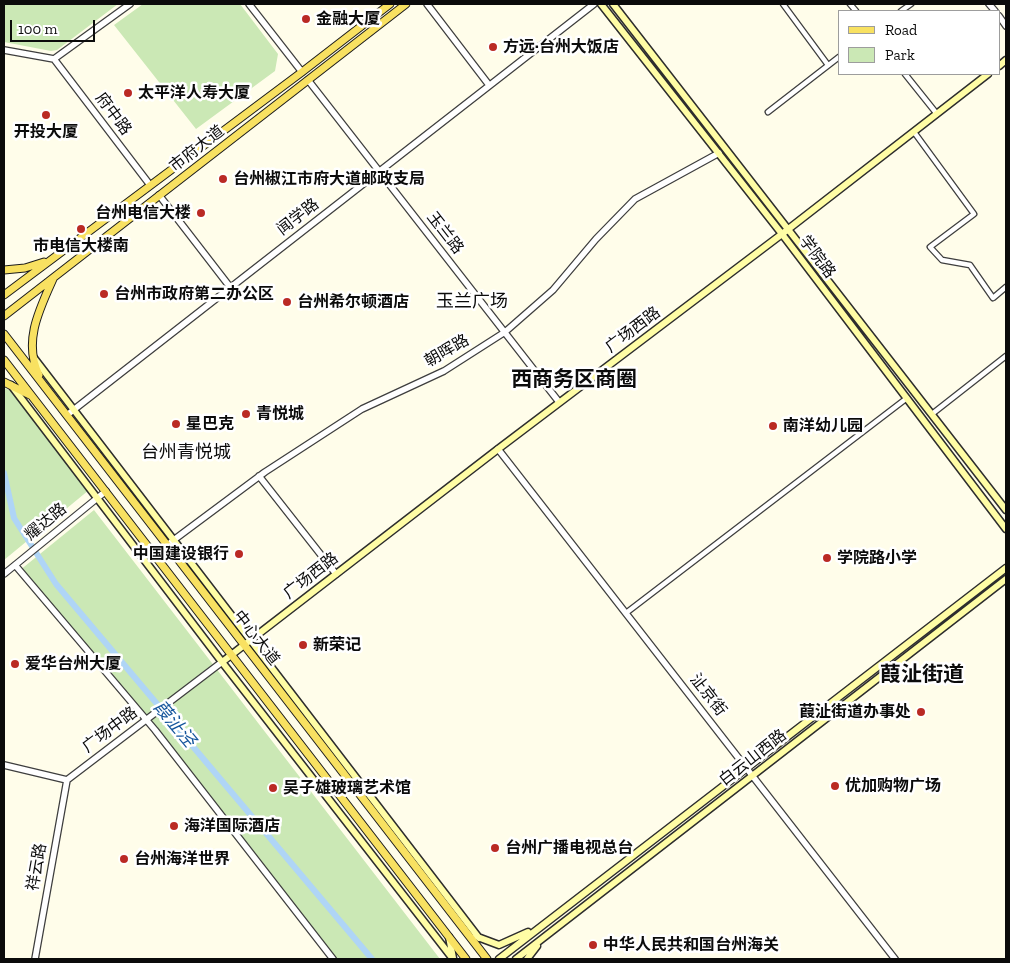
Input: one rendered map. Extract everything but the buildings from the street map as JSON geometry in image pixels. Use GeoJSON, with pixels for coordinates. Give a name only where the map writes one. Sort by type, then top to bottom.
{"type":"FeatureCollection","features":[{"type":"Feature","properties":{"kind":"main road","name":"市府大道"},"geometry":{"type":"LineString","coordinates":[[4,295],[390,4]]}},
{"type":"Feature","properties":{"kind":"main road","name":"市府大道"},"geometry":{"type":"LineString","coordinates":[[4,316],[406,4]]}},
{"type":"Feature","properties":{"kind":"main road","name":"学院路"},"geometry":{"type":"LineString","coordinates":[[601,4],[782,234],[1006,529]]}},
{"type":"Feature","properties":{"kind":"main road","name":"学院路"},"geometry":{"type":"LineString","coordinates":[[613,4],[1006,510]]}},
{"type":"Feature","properties":{"kind":"main road","name":"广场西路"},"geometry":{"type":"LineString","coordinates":[[222,662],[498,448],[789,229],[987,75]]}},
{"type":"Feature","properties":{"kind":"main road"},"geometry":{"type":"LineString","coordinates":[[4,270],[25,268],[49,261]]}},
{"type":"Feature","properties":{"kind":"main road"},"geometry":{"type":"LineString","coordinates":[[45,387],[32,355],[32,338],[37,315],[54,277]]}},
{"type":"Feature","properties":{"kind":"main road","name":"中心大道"},"geometry":{"type":"LineString","coordinates":[[4,334],[486,959]]}},
{"type":"Feature","properties":{"kind":"main road"},"geometry":{"type":"LineString","coordinates":[[32,355],[479,938]]}},
{"type":"Feature","properties":{"kind":"main road","name":"中心大道"},"geometry":{"type":"LineString","coordinates":[[4,360],[466,959]]}},
{"type":"Feature","properties":{"kind":"main road"},"geometry":{"type":"LineString","coordinates":[[7,383],[34,398]]}},
{"type":"Feature","properties":{"kind":"main road"},"geometry":{"type":"LineString","coordinates":[[7,383],[98,498],[222,662],[453,959]]}},
{"type":"Feature","properties":{"kind":"main road","name":"白云山西路"},"geometry":{"type":"LineString","coordinates":[[499,959],[1006,568]]}},
{"type":"Feature","properties":{"kind":"main road","name":"白云山西路"},"geometry":{"type":"LineString","coordinates":[[516,959],[1006,579]]}},
{"type":"Feature","properties":{"kind":"main road","name":"白云山西路"},"geometry":{"type":"LineString","coordinates":[[459,924],[479,938],[499,945],[543,925]]}},
{"type":"Feature","properties":{"kind":"main road"},"geometry":{"type":"LineString","coordinates":[[528,959],[545,936]]}},
{"type":"Feature","properties":{"kind":"main road","name":"中心大道"},"geometry":{"type":"LineString","coordinates":[[449,937],[453,959]]}},
{"type":"Feature","properties":{"kind":"street"},"geometry":{"type":"LineString","coordinates":[[4,50],[54,59],[130,4]]}},
{"type":"Feature","properties":{"kind":"street"},"geometry":{"type":"LineString","coordinates":[[249,4],[302,72]]}},
{"type":"Feature","properties":{"kind":"street"},"geometry":{"type":"LineString","coordinates":[[427,4],[490,85]]}},
{"type":"Feature","properties":{"kind":"street","name":"闻学路"},"geometry":{"type":"LineString","coordinates":[[67,415],[594,4]]}},
{"type":"Feature","properties":{"kind":"street"},"geometry":{"type":"LineString","coordinates":[[783,4],[828,65]]}},
{"type":"Feature","properties":{"kind":"street"},"geometry":{"type":"LineString","coordinates":[[768,112],[838,58]]}},
{"type":"Feature","properties":{"kind":"street","name":"府中路"},"geometry":{"type":"LineString","coordinates":[[54,59],[150,185]]}},
{"type":"Feature","properties":{"kind":"street"},"geometry":{"type":"LineString","coordinates":[[906,75],[936,114]]}},
{"type":"Feature","properties":{"kind":"street","name":"玉兰路"},"geometry":{"type":"LineString","coordinates":[[308,80],[560,402]]}},
{"type":"Feature","properties":{"kind":"street"},"geometry":{"type":"LineString","coordinates":[[914,132],[974,214],[930,247],[942,260],[970,265],[993,298],[1006,287]]}},
{"type":"Feature","properties":{"kind":"street","name":"朝晖路"},"geometry":{"type":"LineString","coordinates":[[167,545],[259,476],[362,409],[444,371],[505,332],[553,290],[596,239],[635,200],[719,153]]}},
{"type":"Feature","properties":{"kind":"street"},"geometry":{"type":"LineString","coordinates":[[159,196],[230,287]]}},
{"type":"Feature","properties":{"kind":"street"},"geometry":{"type":"LineString","coordinates":[[932,414],[1006,356]]}},
{"type":"Feature","properties":{"kind":"street"},"geometry":{"type":"LineString","coordinates":[[626,613],[907,398]]}},
{"type":"Feature","properties":{"kind":"street","name":"沚京街"},"geometry":{"type":"LineString","coordinates":[[498,448],[895,959]]}},
{"type":"Feature","properties":{"kind":"street"},"geometry":{"type":"LineString","coordinates":[[259,476],[336,574]]}},
{"type":"Feature","properties":{"kind":"street","name":"耀达路"},"geometry":{"type":"LineString","coordinates":[[4,574],[106,491]]}},
{"type":"Feature","properties":{"kind":"street"},"geometry":{"type":"LineString","coordinates":[[15,566],[149,718],[334,959]]}},
{"type":"Feature","properties":{"kind":"street","name":"广场中路"},"geometry":{"type":"LineString","coordinates":[[67,780],[222,662]]}},
{"type":"Feature","properties":{"kind":"street"},"geometry":{"type":"LineString","coordinates":[[4,765],[67,780]]}},
{"type":"Feature","properties":{"kind":"street","name":"祥云路"},"geometry":{"type":"LineString","coordinates":[[35,959],[67,780]]}},
{"type":"Feature","properties":{"kind":"green space"},"geometry":{"type":"Polygon","coordinates":[[[4,4],[118,4],[57,50],[51,51],[4,42],[4,4]]]}},
{"type":"Feature","properties":{"kind":"green space"},"geometry":{"type":"Polygon","coordinates":[[[143,4],[240,4],[278,54],[275,71],[196,129],[114,25],[143,4]]]}},
{"type":"Feature","properties":{"kind":"green space"},"geometry":{"type":"Polygon","coordinates":[[[4,388],[14,392],[89,490],[4,560],[4,388]]]}},
{"type":"Feature","properties":{"kind":"green space"},"geometry":{"type":"Polygon","coordinates":[[[94,510],[440,959],[333,959],[155,730],[19,571],[94,510]]]}},
{"type":"Feature","properties":{"kind":"waterway","name":"葭沚泾"},"geometry":{"type":"LineString","coordinates":[[4,473],[14,518],[56,584],[372,959]]}},
{"type":"Feature","properties":{"kind":"place","name":"金融大厦"},"geometry":{"type":"Point","coordinates":[306,19]}},
{"type":"Feature","properties":{"kind":"place","name":"方远·台州大饭店"},"geometry":{"type":"Point","coordinates":[493,47]}},
{"type":"Feature","properties":{"kind":"place","name":"太平洋人寿大厦"},"geometry":{"type":"Point","coordinates":[128,93]}},
{"type":"Feature","properties":{"kind":"place","name":"开投大厦"},"geometry":{"type":"Point","coordinates":[46,115]}},
{"type":"Feature","properties":{"kind":"place","name":"台州椒江市府大道邮政支局"},"geometry":{"type":"Point","coordinates":[223,179]}},
{"type":"Feature","properties":{"kind":"place","name":"台州电信大楼"},"geometry":{"type":"Point","coordinates":[201,213]}},
{"type":"Feature","properties":{"kind":"place","name":"市电信大楼南"},"geometry":{"type":"Point","coordinates":[81,229]}},
{"type":"Feature","properties":{"kind":"place","name":"台州市政府第二办公区"},"geometry":{"type":"Point","coordinates":[104,294]}},
{"type":"Feature","properties":{"kind":"place","name":"台州希尔顿酒店"},"geometry":{"type":"Point","coordinates":[287,302]}},
{"type":"Feature","properties":{"kind":"place","name":"青悦城"},"geometry":{"type":"Point","coordinates":[246,414]}},
{"type":"Feature","properties":{"kind":"place","name":"星巴克"},"geometry":{"type":"Point","coordinates":[176,424]}},
{"type":"Feature","properties":{"kind":"place","name":"南洋幼儿园"},"geometry":{"type":"Point","coordinates":[773,426]}},
{"type":"Feature","properties":{"kind":"place","name":"中国建设银行"},"geometry":{"type":"Point","coordinates":[239,554]}},
{"type":"Feature","properties":{"kind":"place","name":"学院路小学"},"geometry":{"type":"Point","coordinates":[827,558]}},
{"type":"Feature","properties":{"kind":"place","name":"新荣记"},"geometry":{"type":"Point","coordinates":[303,645]}},
{"type":"Feature","properties":{"kind":"place","name":"爱华台州大厦"},"geometry":{"type":"Point","coordinates":[15,664]}},
{"type":"Feature","properties":{"kind":"place","name":"葭沚街道办事处"},"geometry":{"type":"Point","coordinates":[921,712]}},
{"type":"Feature","properties":{"kind":"place","name":"优加购物广场"},"geometry":{"type":"Point","coordinates":[835,786]}},
{"type":"Feature","properties":{"kind":"place","name":"吴子雄玻璃艺术馆"},"geometry":{"type":"Point","coordinates":[273,788]}},
{"type":"Feature","properties":{"kind":"place","name":"海洋国际酒店"},"geometry":{"type":"Point","coordinates":[174,826]}},
{"type":"Feature","properties":{"kind":"place","name":"台州广播电视总台"},"geometry":{"type":"Point","coordinates":[495,848]}},
{"type":"Feature","properties":{"kind":"place","name":"台州海洋世界"},"geometry":{"type":"Point","coordinates":[124,859]}},
{"type":"Feature","properties":{"kind":"place","name":"中华人民共和国台州海关"},"geometry":{"type":"Point","coordinates":[593,945]}},
{"type":"Feature","properties":{"kind":"district","name":"玉兰广场"},"geometry":{"type":"Point","coordinates":[472,302]}},
{"type":"Feature","properties":{"kind":"district","name":"西商务区商圈"},"geometry":{"type":"Point","coordinates":[574,380]}},
{"type":"Feature","properties":{"kind":"district","name":"台州青悦城"},"geometry":{"type":"Point","coordinates":[186,453]}},
{"type":"Feature","properties":{"kind":"district","name":"葭沚街道"},"geometry":{"type":"Point","coordinates":[922,675]}}]}
